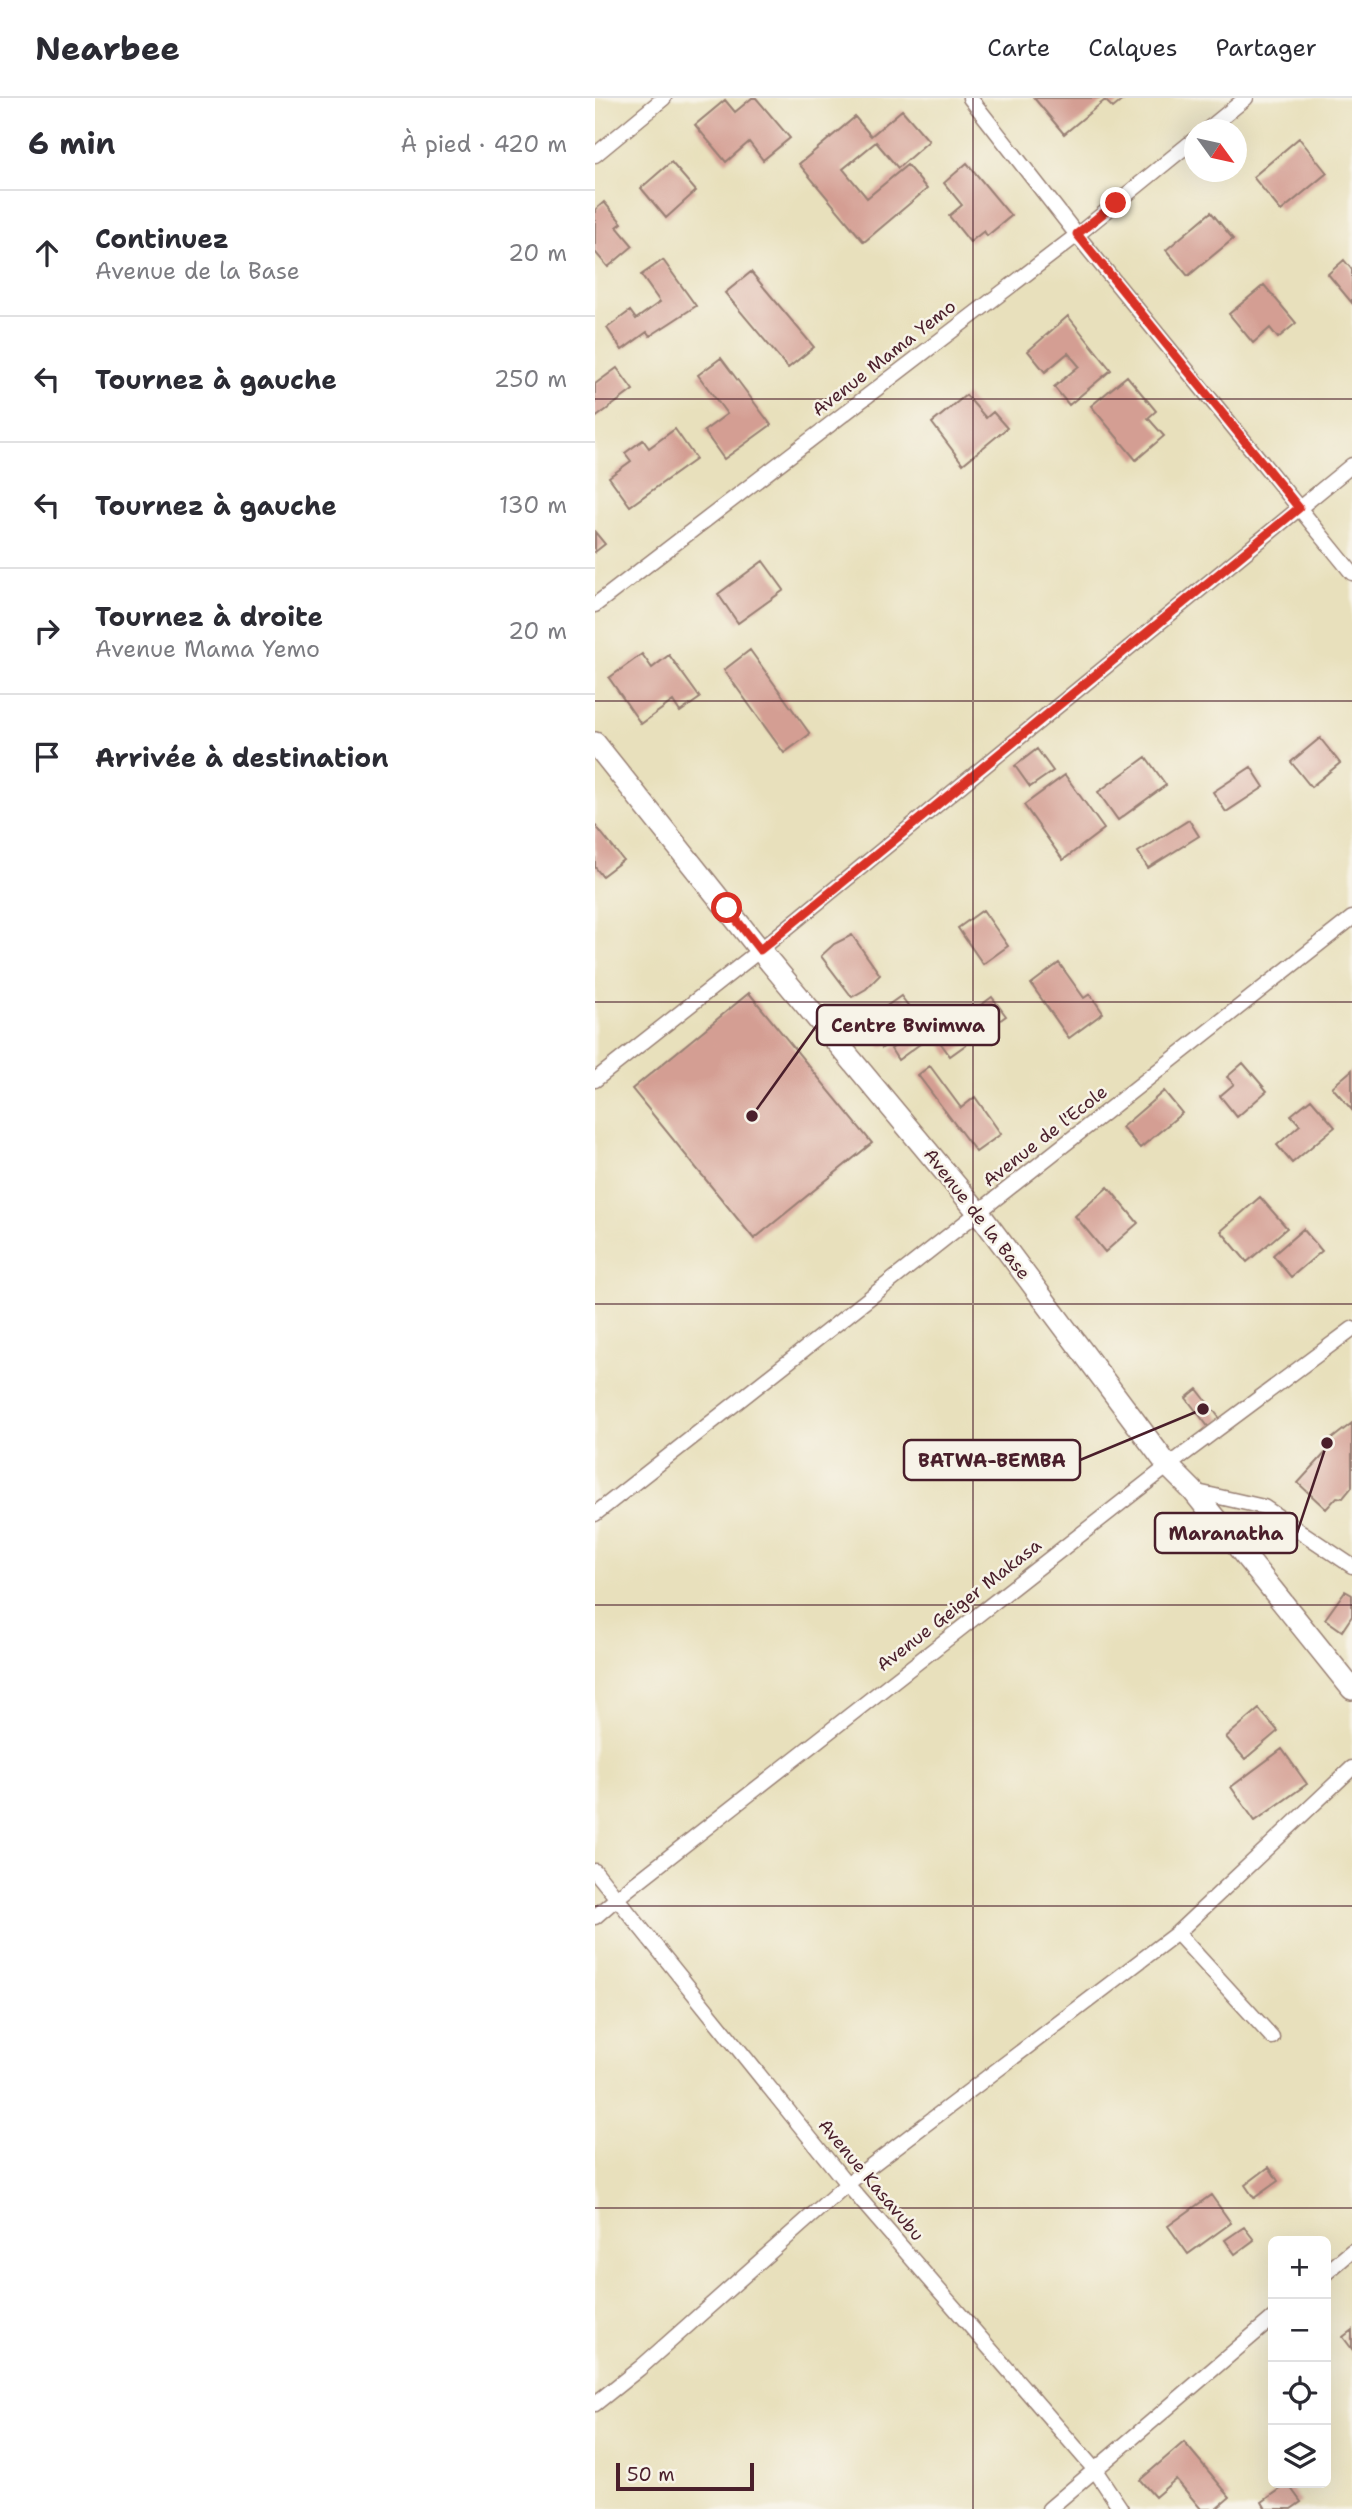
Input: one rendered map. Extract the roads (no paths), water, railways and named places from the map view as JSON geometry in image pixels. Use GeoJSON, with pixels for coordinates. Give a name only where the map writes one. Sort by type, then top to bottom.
{"type":"FeatureCollection","features":[{"type":"Feature","properties":{"kind":"main road","name":"Avenue de la Base"},"geometry":{"type":"LineString","coordinates":[[595,743],[760,950],[979,1213],[1168,1466],[1193,1491],[1352,1689]]}},
{"type":"Feature","properties":{"kind":"street"},"geometry":{"type":"LineString","coordinates":[[595,155],[664,98]]}},
{"type":"Feature","properties":{"kind":"street"},"geometry":{"type":"LineString","coordinates":[[970,98],[1352,573]]}},
{"type":"Feature","properties":{"kind":"street"},"geometry":{"type":"LineString","coordinates":[[1220,119],[1245,98]]}},
{"type":"Feature","properties":{"kind":"street","name":"Avenue Mama Yemo"},"geometry":{"type":"LineString","coordinates":[[595,605],[1077,234],[1184,148]]}},
{"type":"Feature","properties":{"kind":"street"},"geometry":{"type":"LineString","coordinates":[[595,1080],[760,950],[1352,465]]}},
{"type":"Feature","properties":{"kind":"street","name":"Avenue de l'Ecole"},"geometry":{"type":"LineString","coordinates":[[595,1514],[1352,918]]}},
{"type":"Feature","properties":{"kind":"street","name":"Avenue Geiger Makasa"},"geometry":{"type":"LineString","coordinates":[[595,1917],[1168,1466],[1352,1329]]}},
{"type":"Feature","properties":{"kind":"street"},"geometry":{"type":"LineString","coordinates":[[1193,1491],[1264,1507],[1352,1566]]}},
{"type":"Feature","properties":{"kind":"street"},"geometry":{"type":"LineString","coordinates":[[595,2404],[640,2368],[847,2184],[1177,1933],[1352,1768]]}},
{"type":"Feature","properties":{"kind":"street","name":"Avenue Kasavubu"},"geometry":{"type":"LineString","coordinates":[[595,1871],[847,2184],[1095,2470],[1121,2509]]}},
{"type":"Feature","properties":{"kind":"street"},"geometry":{"type":"LineString","coordinates":[[1177,1933],[1272,2038]]}},
{"type":"Feature","properties":{"kind":"street"},"geometry":{"type":"LineString","coordinates":[[1331,2269],[1352,2251]]}},
{"type":"Feature","properties":{"kind":"street"},"geometry":{"type":"LineString","coordinates":[[1049,2509],[1268,2322]]}},
{"type":"Feature","properties":{"kind":"place","name":"Centre Bwimwa"},"geometry":{"type":"Point","coordinates":[752,1116]}},
{"type":"Feature","properties":{"kind":"place","name":"BATWA-BEMBA"},"geometry":{"type":"Point","coordinates":[1203,1409]}},
{"type":"Feature","properties":{"kind":"place","name":"Maranatha"},"geometry":{"type":"Point","coordinates":[1327,1443]}}]}
